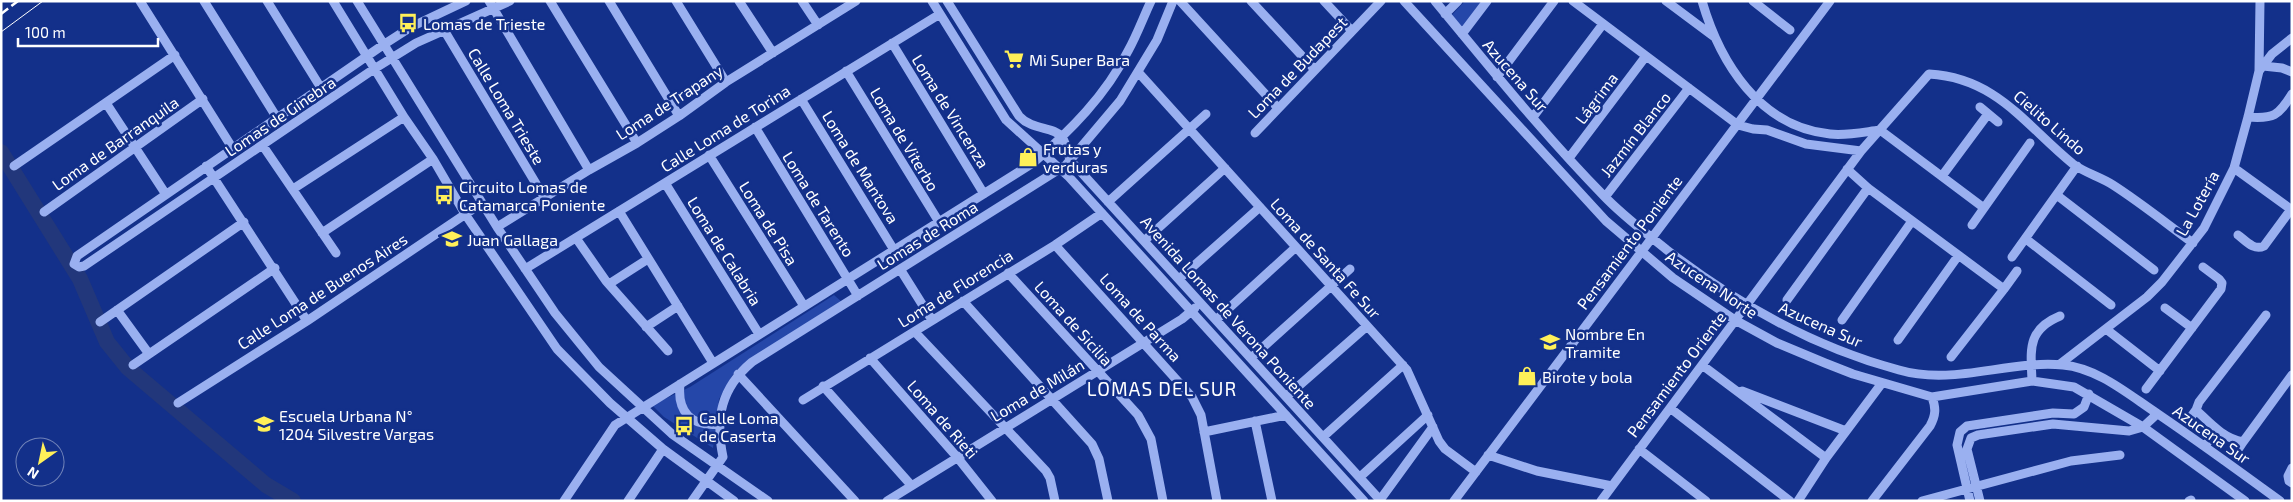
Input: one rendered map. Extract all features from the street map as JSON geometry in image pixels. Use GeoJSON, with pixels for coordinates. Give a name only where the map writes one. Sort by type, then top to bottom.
{"type":"FeatureCollection","features":[{"type":"Feature","properties":{"kind":"street"},"geometry":{"type":"LineString","coordinates":[[140,1],[204,99],[233,148]]}},
{"type":"Feature","properties":{"kind":"street"},"geometry":{"type":"LineString","coordinates":[[204,1],[277,118]]}},
{"type":"Feature","properties":{"kind":"street"},"geometry":{"type":"LineString","coordinates":[[267,1],[321,88]]}},
{"type":"Feature","properties":{"kind":"street"},"geometry":{"type":"LineString","coordinates":[[333,1],[465,214],[557,349],[626,417],[663,449],[734,501]]}},
{"type":"Feature","properties":{"kind":"street"},"geometry":{"type":"LineString","coordinates":[[357,1],[391,59],[497,227],[555,313],[593,359],[642,408],[672,434],[768,501]]}},
{"type":"Feature","properties":{"kind":"street"},"geometry":{"type":"LineString","coordinates":[[106,103],[165,193],[367,58],[383,44],[411,27],[466,1]]}},
{"type":"Feature","properties":{"kind":"street"},"geometry":{"type":"LineString","coordinates":[[550,1],[638,143]]}},
{"type":"Feature","properties":{"kind":"street"},"geometry":{"type":"LineString","coordinates":[[609,1],[679,116]]}},
{"type":"Feature","properties":{"kind":"street"},"geometry":{"type":"LineString","coordinates":[[676,1],[726,82]]}},
{"type":"Feature","properties":{"kind":"street"},"geometry":{"type":"LineString","coordinates":[[739,1],[773,53]]}},
{"type":"Feature","properties":{"kind":"street"},"geometry":{"type":"LineString","coordinates":[[802,1],[818,25]]}},
{"type":"Feature","properties":{"kind":"street","name":"Loma de Trapany"},"geometry":{"type":"LineString","coordinates":[[497,227],[589,170],[638,143],[726,82],[856,1]]}},
{"type":"Feature","properties":{"kind":"street","name":"Avenida Lomas de Verona Poniente"},"geometry":{"type":"LineString","coordinates":[[932,1],[1000,112],[1060,169],[1102,213],[1364,501]]}},
{"type":"Feature","properties":{"kind":"street"},"geometry":{"type":"LineString","coordinates":[[947,1],[1019,116],[1033,127],[1052,131],[1062,138]]}},
{"type":"Feature","properties":{"kind":"street","name":"Lomas de Roma"},"geometry":{"type":"LineString","coordinates":[[564,501],[615,425],[626,417],[1034,163],[1062,138],[1096,98],[1128,52],[1151,1]]}},
{"type":"Feature","properties":{"kind":"street","name":"Lomas de Roma"},"geometry":{"type":"LineString","coordinates":[[717,467],[723,456],[719,438],[720,411],[729,388],[738,374],[752,362],[1060,169],[1102,125],[1138,72],[1157,40],[1173,1]]}},
{"type":"Feature","properties":{"kind":"street"},"geometry":{"type":"LineString","coordinates":[[1180,1],[1278,108]]}},
{"type":"Feature","properties":{"kind":"street"},"geometry":{"type":"LineString","coordinates":[[1251,1],[1315,70]]}},
{"type":"Feature","properties":{"kind":"street"},"geometry":{"type":"LineString","coordinates":[[1324,1],[1352,31]]}},
{"type":"Feature","properties":{"kind":"street","name":"Loma de Budapest"},"geometry":{"type":"LineString","coordinates":[[1255,133],[1381,1]]}},
{"type":"Feature","properties":{"kind":"street","name":"Azucena Norte"},"geometry":{"type":"LineString","coordinates":[[1404,1],[1600,214],[1640,252],[1700,298],[1736,320],[1800,353],[1853,374],[1932,396],[2032,381],[2074,387],[2089,394],[2143,428],[2246,501]]}},
{"type":"Feature","properties":{"kind":"street","name":"Azucena Sur"},"geometry":{"type":"LineString","coordinates":[[1435,1],[1496,77],[1605,198],[1651,237],[1746,306],[1834,349],[1902,371],[1940,377],[2031,364],[2078,366],[2101,377],[2205,446],[2280,501]]}},
{"type":"Feature","properties":{"kind":"street"},"geometry":{"type":"LineString","coordinates":[[1445,14],[1458,1]]}},
{"type":"Feature","properties":{"kind":"street"},"geometry":{"type":"LineString","coordinates":[[1462,34],[1487,1]]}},
{"type":"Feature","properties":{"kind":"street"},"geometry":{"type":"LineString","coordinates":[[1496,77],[1554,1]]}},
{"type":"Feature","properties":{"kind":"street"},"geometry":{"type":"LineString","coordinates":[[1573,1],[1738,125],[1767,130],[1806,144],[1861,151]]}},
{"type":"Feature","properties":{"kind":"street"},"geometry":{"type":"LineString","coordinates":[[1666,1],[1714,36]]}},
{"type":"Feature","properties":{"kind":"street"},"geometry":{"type":"LineString","coordinates":[[1702,1],[1714,36],[1741,84],[1780,117],[1809,130],[1831,134],[1880,130],[1984,208]]}},
{"type":"Feature","properties":{"kind":"street"},"geometry":{"type":"LineString","coordinates":[[1753,1],[1790,30]]}},
{"type":"Feature","properties":{"kind":"street","name":"Pensamiento Poniente"},"geometry":{"type":"LineString","coordinates":[[1454,501],[1830,1]]}},
{"type":"Feature","properties":{"kind":"street","name":"La Lotería"},"geometry":{"type":"LineString","coordinates":[[2060,364],[2106,329],[2162,282],[2204,228],[2234,168],[2261,68],[2260,1]]}},
{"type":"Feature","properties":{"kind":"street","name":"Lomas de Ginebra"},"geometry":{"type":"LineString","coordinates":[[165,193],[76,256],[74,264],[79,267],[84,266],[374,69],[491,5],[505,2]]}},
{"type":"Feature","properties":{"kind":"street"},"geometry":{"type":"LineString","coordinates":[[491,5],[589,170]]}},
{"type":"Feature","properties":{"kind":"street","name":"Calle Loma de Torina"},"geometry":{"type":"LineString","coordinates":[[525,269],[940,14]]}},
{"type":"Feature","properties":{"kind":"street"},"geometry":{"type":"LineString","coordinates":[[1533,117],[1603,24]]}},
{"type":"Feature","properties":{"kind":"street","name":"Calle Loma Trieste"},"geometry":{"type":"LineString","coordinates":[[444,30],[544,197]]}},
{"type":"Feature","properties":{"kind":"street"},"geometry":{"type":"LineString","coordinates":[[2261,68],[2272,54],[2292,38]]}},
{"type":"Feature","properties":{"kind":"street","name":"Loma de Vincenza"},"geometry":{"type":"LineString","coordinates":[[892,43],[984,194]]}},
{"type":"Feature","properties":{"kind":"street"},"geometry":{"type":"LineString","coordinates":[[14,166],[175,55]]}},
{"type":"Feature","properties":{"kind":"street","name":"Lágrima"},"geometry":{"type":"LineString","coordinates":[[1569,158],[1646,56]]}},
{"type":"Feature","properties":{"kind":"street"},"geometry":{"type":"LineString","coordinates":[[2261,68],[2282,68],[2292,72]]}},
{"type":"Feature","properties":{"kind":"street","name":"Loma de Viterbo"},"geometry":{"type":"LineString","coordinates":[[846,71],[939,222]]}},
{"type":"Feature","properties":{"kind":"street","name":"Loma de Santa Fe Sur"},"geometry":{"type":"LineString","coordinates":[[1138,72],[1407,370],[1445,449],[1476,472]]}},
{"type":"Feature","properties":{"kind":"street","name":"Pensamiento Oriente"},"geometry":{"type":"LineString","coordinates":[[1606,499],[1612,486],[1639,449],[1847,169],[1928,74]]}},
{"type":"Feature","properties":{"kind":"street","name":"Cielito Lindo"},"geometry":{"type":"LineString","coordinates":[[1928,74],[1946,75],[1970,82],[1999,97],[2077,166],[2113,185],[2193,244]]}},
{"type":"Feature","properties":{"kind":"street","name":"Jazmín Blanco"},"geometry":{"type":"LineString","coordinates":[[1605,198],[1689,88]]}},
{"type":"Feature","properties":{"kind":"street"},"geometry":{"type":"LineString","coordinates":[[2248,117],[2266,118],[2276,115],[2292,94]]}},
{"type":"Feature","properties":{"kind":"street","name":"Loma de Barranquila"},"geometry":{"type":"LineString","coordinates":[[44,212],[134,146],[204,99]]}},
{"type":"Feature","properties":{"kind":"street","name":"Loma de Mantova"},"geometry":{"type":"LineString","coordinates":[[801,99],[894,250]]}},
{"type":"Feature","properties":{"kind":"street"},"geometry":{"type":"LineString","coordinates":[[1980,107],[1998,122]]}},
{"type":"Feature","properties":{"kind":"street"},"geometry":{"type":"LineString","coordinates":[[1108,202],[1206,114]]}},
{"type":"Feature","properties":{"kind":"street"},"geometry":{"type":"LineString","coordinates":[[1942,176],[1988,114]]}},
{"type":"Feature","properties":{"kind":"street"},"geometry":{"type":"LineString","coordinates":[[293,189],[404,117]]}},
{"type":"Feature","properties":{"kind":"street","name":"Loma de Tarento"},"geometry":{"type":"LineString","coordinates":[[755,128],[858,296]]}},
{"type":"Feature","properties":{"kind":"street","name":"Avenida Lomas de Verona Poniente"},"geometry":{"type":"LineString","coordinates":[[1062,138],[1070,160],[1381,500]]}},
{"type":"Feature","properties":{"kind":"street"},"geometry":{"type":"LineString","coordinates":[[1972,225],[2030,143]]}},
{"type":"Feature","properties":{"kind":"street"},"geometry":{"type":"LineString","coordinates":[[263,146],[336,253]]}},
{"type":"Feature","properties":{"kind":"street","name":"Loma de Pisa"},"geometry":{"type":"LineString","coordinates":[[709,155],[804,306]]}},
{"type":"Feature","properties":{"kind":"street"},"geometry":{"type":"LineString","coordinates":[[322,233],[433,160]]}},
{"type":"Feature","properties":{"kind":"street"},"geometry":{"type":"LineString","coordinates":[[206,166],[275,268],[307,320]]}},
{"type":"Feature","properties":{"kind":"street"},"geometry":{"type":"LineString","coordinates":[[2012,257],[2058,196],[2077,166]]}},
{"type":"Feature","properties":{"kind":"street"},"geometry":{"type":"LineString","coordinates":[[1144,241],[1225,168]]}},
{"type":"Feature","properties":{"kind":"street"},"geometry":{"type":"LineString","coordinates":[[2234,168],[2292,209],[2264,246],[2260,248],[2256,248],[2238,235]]}},
{"type":"Feature","properties":{"kind":"street"},"geometry":{"type":"LineString","coordinates":[[1847,169],[1868,188],[2004,289]]}},
{"type":"Feature","properties":{"kind":"street","name":"Loma de Calabria"},"geometry":{"type":"LineString","coordinates":[[665,183],[759,334]]}},
{"type":"Feature","properties":{"kind":"street"},"geometry":{"type":"LineString","coordinates":[[1787,300],[1868,188]]}},
{"type":"Feature","properties":{"kind":"street"},"geometry":{"type":"LineString","coordinates":[[2058,196],[2154,270]]}},
{"type":"Feature","properties":{"kind":"street","name":"Calle Loma de Buenos Aires"},"geometry":{"type":"LineString","coordinates":[[178,403],[307,320],[482,203]]}},
{"type":"Feature","properties":{"kind":"street"},"geometry":{"type":"LineString","coordinates":[[1179,279],[1260,207]]}},
{"type":"Feature","properties":{"kind":"street"},"geometry":{"type":"LineString","coordinates":[[619,211],[713,363]]}},
{"type":"Feature","properties":{"kind":"street","name":"Loma de Florencia"},"geometry":{"type":"LineString","coordinates":[[803,400],[823,386],[915,332],[1102,213]]}},
{"type":"Feature","properties":{"kind":"street"},"geometry":{"type":"LineString","coordinates":[[1842,320],[1912,221]]}},
{"type":"Feature","properties":{"kind":"street"},"geometry":{"type":"LineString","coordinates":[[100,322],[244,222]]}},
{"type":"Feature","properties":{"kind":"street"},"geometry":{"type":"LineString","coordinates":[[576,238],[609,284],[668,351]]}},
{"type":"Feature","properties":{"kind":"street"},"geometry":{"type":"LineString","coordinates":[[2026,239],[2112,305]]}},
{"type":"Feature","properties":{"kind":"street","name":"Loma de Parma"},"geometry":{"type":"LineString","coordinates":[[1055,244],[1192,397],[1200,415],[1217,501]]}},
{"type":"Feature","properties":{"kind":"street"},"geometry":{"type":"LineString","coordinates":[[1216,320],[1296,247]]}},
{"type":"Feature","properties":{"kind":"street"},"geometry":{"type":"LineString","coordinates":[[1898,340],[1958,256]]}},
{"type":"Feature","properties":{"kind":"street"},"geometry":{"type":"LineString","coordinates":[[609,284],[648,259]]}},
{"type":"Feature","properties":{"kind":"street"},"geometry":{"type":"LineString","coordinates":[[2146,389],[2221,289],[2222,284],[2219,279],[2203,267]]}},
{"type":"Feature","properties":{"kind":"street"},"geometry":{"type":"LineString","coordinates":[[133,365],[275,268]]}},
{"type":"Feature","properties":{"kind":"street"},"geometry":{"type":"LineString","coordinates":[[900,269],[932,320]]}},
{"type":"Feature","properties":{"kind":"street"},"geometry":{"type":"LineString","coordinates":[[1251,358],[1350,269]]}},
{"type":"Feature","properties":{"kind":"street"},"geometry":{"type":"LineString","coordinates":[[1951,357],[2017,271]]}},
{"type":"Feature","properties":{"kind":"street","name":"Loma de Sicilia"},"geometry":{"type":"LineString","coordinates":[[1008,273],[1138,415],[1151,439],[1162,501]]}},
{"type":"Feature","properties":{"kind":"street"},"geometry":{"type":"LineString","coordinates":[[963,301],[1096,451],[1108,501]]}},
{"type":"Feature","properties":{"kind":"street","name":"Loma de Milán"},"geometry":{"type":"LineString","coordinates":[[887,501],[911,484],[1144,342],[1201,303]]}},
{"type":"Feature","properties":{"kind":"street"},"geometry":{"type":"LineString","coordinates":[[646,327],[678,306]]}},
{"type":"Feature","properties":{"kind":"street"},"geometry":{"type":"LineString","coordinates":[[2165,308],[2192,328]]}},
{"type":"Feature","properties":{"kind":"street"},"geometry":{"type":"LineString","coordinates":[[117,310],[149,354]]}},
{"type":"Feature","properties":{"kind":"street"},"geometry":{"type":"LineString","coordinates":[[2188,421],[2199,402],[2266,315]]}},
{"type":"Feature","properties":{"kind":"street"},"geometry":{"type":"LineString","coordinates":[[2032,381],[2029,351],[2032,341],[2049,320],[2060,316]]}},
{"type":"Feature","properties":{"kind":"street"},"geometry":{"type":"LineString","coordinates":[[1286,397],[1367,326]]}},
{"type":"Feature","properties":{"kind":"street"},"geometry":{"type":"LineString","coordinates":[[2106,329],[2160,371]]}},
{"type":"Feature","properties":{"kind":"street"},"geometry":{"type":"LineString","coordinates":[[915,332],[1003,428],[1046,471],[1050,478],[1055,501]]}},
{"type":"Feature","properties":{"kind":"street","name":"Loma de Rieti"},"geometry":{"type":"LineString","coordinates":[[870,358],[957,457],[992,501]]}},
{"type":"Feature","properties":{"kind":"street"},"geometry":{"type":"LineString","coordinates":[[1702,364],[1826,458]]}},
{"type":"Feature","properties":{"kind":"street"},"geometry":{"type":"LineString","coordinates":[[1323,437],[1402,365]]}},
{"type":"Feature","properties":{"kind":"street"},"geometry":{"type":"LineString","coordinates":[[738,374],[855,501]]}},
{"type":"Feature","properties":{"kind":"street"},"geometry":{"type":"LineString","coordinates":[[2235,454],[2292,375]]}},
{"type":"Feature","properties":{"kind":"street"},"geometry":{"type":"LineString","coordinates":[[1798,501],[1826,458],[1882,383]]}},
{"type":"Feature","properties":{"kind":"street"},"geometry":{"type":"LineString","coordinates":[[680,384],[678,399],[684,412],[696,422],[708,425],[720,424]]}},
{"type":"Feature","properties":{"kind":"street"},"geometry":{"type":"LineString","coordinates":[[823,386],[911,484]]}},
{"type":"Feature","properties":{"kind":"street"},"geometry":{"type":"LineString","coordinates":[[1731,386],[1846,431]]}},
{"type":"Feature","properties":{"kind":"street"},"geometry":{"type":"LineString","coordinates":[[1970,501],[1956,445],[1960,432],[1967,426],[2053,413],[2074,414],[2084,408],[2089,394]]}},
{"type":"Feature","properties":{"kind":"street"},"geometry":{"type":"LineString","coordinates":[[1872,501],[1930,426],[1935,417],[1936,410],[1932,396]]}},
{"type":"Feature","properties":{"kind":"street"},"geometry":{"type":"LineString","coordinates":[[1670,408],[1790,501]]}},
{"type":"Feature","properties":{"kind":"street"},"geometry":{"type":"LineString","coordinates":[[2196,410],[2217,430],[2232,440],[2243,442]]}},
{"type":"Feature","properties":{"kind":"street"},"geometry":{"type":"LineString","coordinates":[[1980,501],[1967,449],[1971,438],[1978,435],[2053,424],[2129,431],[2143,428],[2157,414]]}},
{"type":"Feature","properties":{"kind":"street"},"geometry":{"type":"LineString","coordinates":[[1204,432],[1286,415]]}},
{"type":"Feature","properties":{"kind":"street"},"geometry":{"type":"LineString","coordinates":[[1360,477],[1428,415]]}},
{"type":"Feature","properties":{"kind":"street"},"geometry":{"type":"LineString","coordinates":[[1256,421],[1272,501]]}},
{"type":"Feature","properties":{"kind":"street"},"geometry":{"type":"LineString","coordinates":[[1381,500],[1433,427]]}},
{"type":"Feature","properties":{"kind":"street"},"geometry":{"type":"LineString","coordinates":[[2205,446],[2217,430]]}},
{"type":"Feature","properties":{"kind":"street"},"geometry":{"type":"LineString","coordinates":[[628,501],[663,449]]}},
{"type":"Feature","properties":{"kind":"street"},"geometry":{"type":"LineString","coordinates":[[1639,449],[1706,501]]}},
{"type":"Feature","properties":{"kind":"street"},"geometry":{"type":"LineString","coordinates":[[1488,455],[1537,471],[1612,486]]}},
{"type":"Feature","properties":{"kind":"street"},"geometry":{"type":"LineString","coordinates":[[1922,501],[2071,461],[2120,455]]}},
{"type":"Feature","properties":{"kind":"street"},"geometry":{"type":"LineString","coordinates":[[692,501],[717,467]]}},
{"type":"Feature","properties":{"kind":"street"},"geometry":{"type":"LineString","coordinates":[[2292,468],[2288,476],[2289,481],[2292,483]]}},
{"type":"Feature","properties":{"kind":"shaded area"},"geometry":{"type":"Polygon","coordinates":[[[1465,1],[1483,1],[1462,28],[1452,15],[1465,1]]]}},
{"type":"Feature","properties":{"kind":"shaded area"},"geometry":{"type":"Polygon","coordinates":[[[834,295],[843,303],[735,371],[719,399],[713,448],[664,417],[652,405],[690,387],[834,295]]]}},
{"type":"Feature","properties":{"kind":"waterway"},"geometry":{"type":"LineString","coordinates":[[1,152],[80,279],[107,342],[128,368],[266,485],[293,501]]}},
{"type":"Feature","properties":{"kind":"tram line"},"geometry":{"type":"LineString","coordinates":[[1,32],[43,1]]}},
{"type":"Feature","properties":{"kind":"railway"},"geometry":{"type":"LineString","coordinates":[[1,14],[18,1]]}},
{"type":"Feature","properties":{"kind":"place","name":"Lomas de Trieste"},"geometry":{"type":"Point","coordinates":[408,23]}},
{"type":"Feature","properties":{"kind":"place","name":"Mi Super Bara"},"geometry":{"type":"Point","coordinates":[1014,59]}},
{"type":"Feature","properties":{"kind":"place","name":"Frutas y verduras"},"geometry":{"type":"Point","coordinates":[1028,157]}},
{"type":"Feature","properties":{"kind":"place","name":"Circuito Lomas de Catamarca Poniente"},"geometry":{"type":"Point","coordinates":[444,195]}},
{"type":"Feature","properties":{"kind":"place","name":"Juan Gallaga"},"geometry":{"type":"Point","coordinates":[452,239]}},
{"type":"Feature","properties":{"kind":"place","name":"Nombre En Tramite"},"geometry":{"type":"Point","coordinates":[1550,342]}},
{"type":"Feature","properties":{"kind":"place","name":"Birote y bola"},"geometry":{"type":"Point","coordinates":[1527,376]}},
{"type":"Feature","properties":{"kind":"place","name":"Escuela Urbana N° 1204 Silvestre Vargas"},"geometry":{"type":"Point","coordinates":[264,424]}},
{"type":"Feature","properties":{"kind":"place","name":"Calle Loma de Caserta"},"geometry":{"type":"Point","coordinates":[684,426]}},
{"type":"Feature","properties":{"kind":"district","name":"LOMAS DEL SUR"},"geometry":{"type":"Point","coordinates":[1162,388]}}]}
